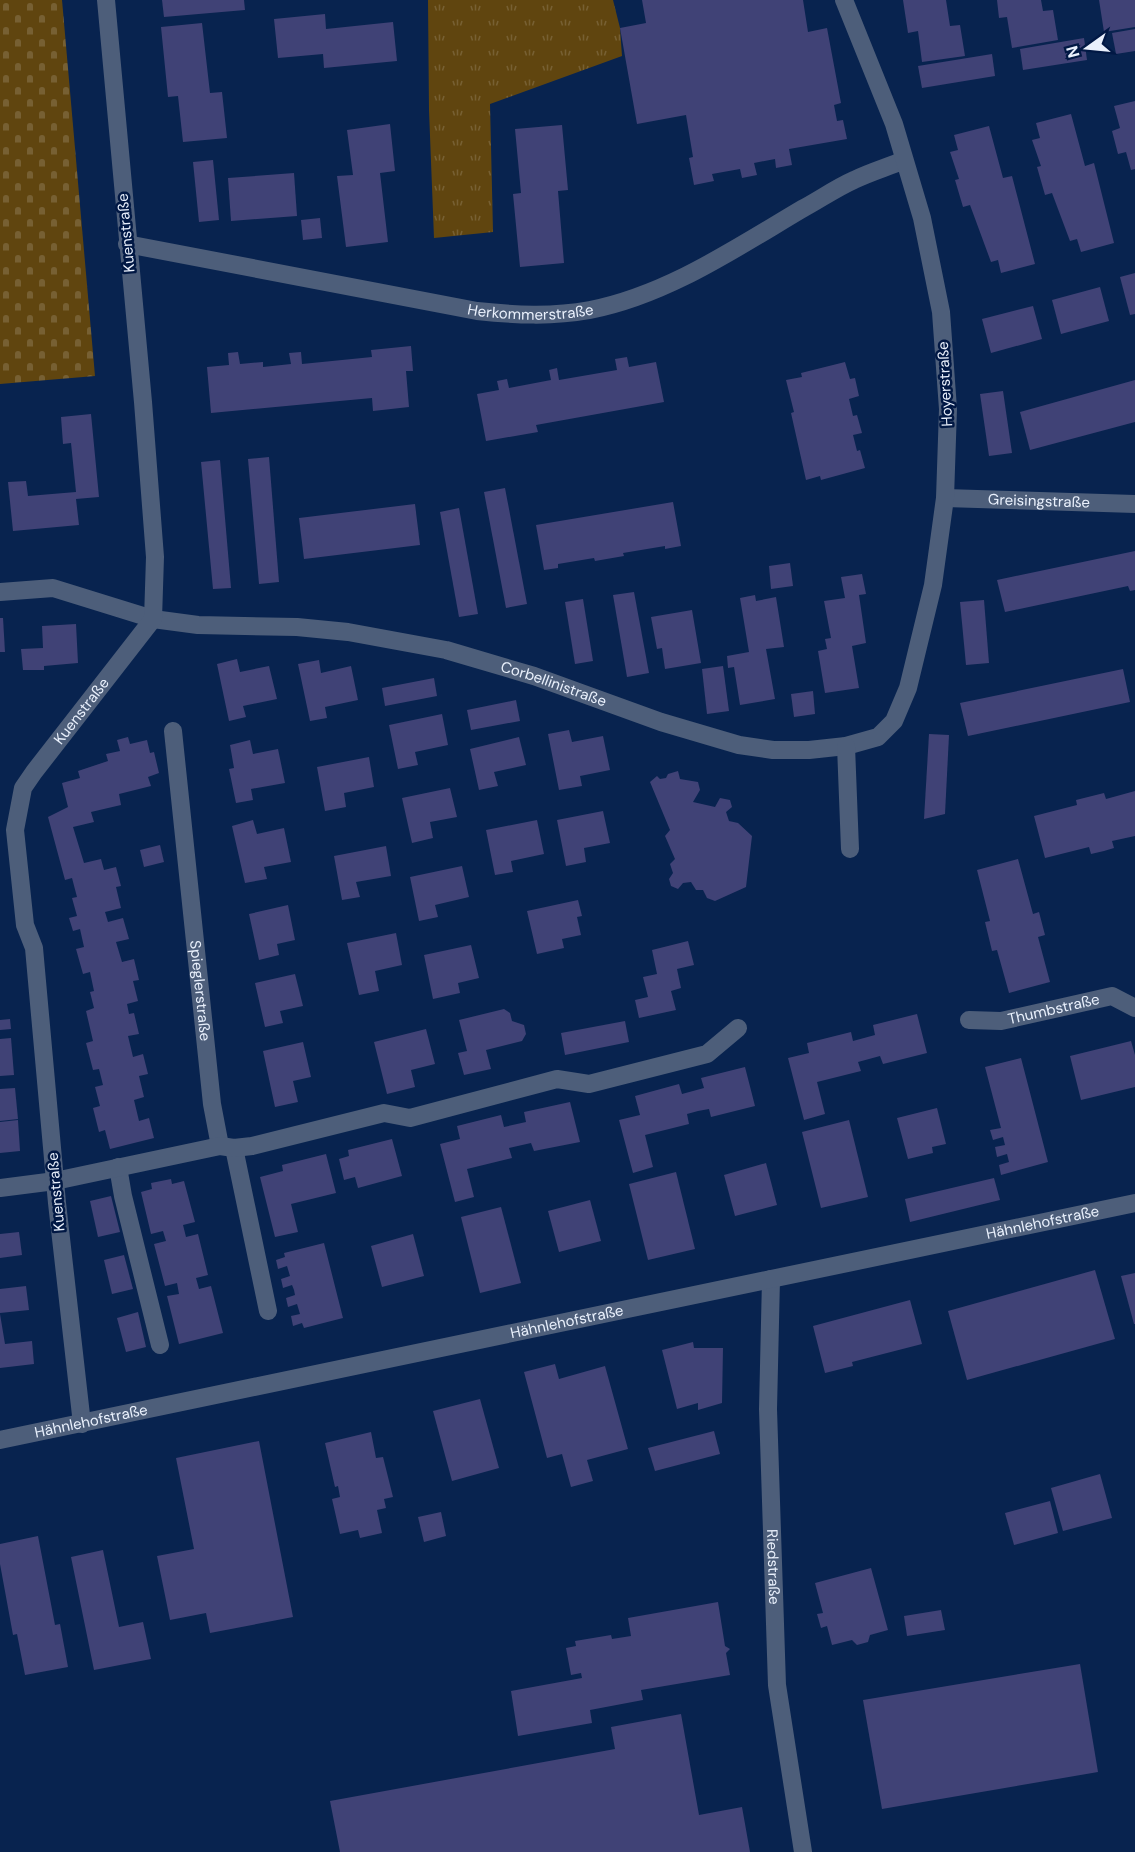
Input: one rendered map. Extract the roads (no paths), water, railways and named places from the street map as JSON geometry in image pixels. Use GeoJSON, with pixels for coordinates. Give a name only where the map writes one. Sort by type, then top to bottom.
{"type":"FeatureCollection","features":[{"type":"Feature","properties":{"kind":"street","name":"Kuenstraße"},"geometry":{"type":"LineString","coordinates":[[82,1424],[55,1181],[34,948],[25,925],[15,830],[23,788],[153,619],[155,557],[106,0]]}},
{"type":"Feature","properties":{"kind":"street","name":"Hoyerstraße"},"geometry":{"type":"LineString","coordinates":[[844,0],[894,124],[922,218],[941,312],[948,409],[945,498],[933,585],[908,688],[894,721],[878,737],[846,746]]}},
{"type":"Feature","properties":{"kind":"street","name":"Herkommerstraße"},"geometry":{"type":"LineString","coordinates":[[127,244],[477,311],[522,315],[556,314],[591,309],[628,299],[678,279],[853,180],[904,160]]}},
{"type":"Feature","properties":{"kind":"street","name":"Greisingstraße"},"geometry":{"type":"LineString","coordinates":[[945,498],[1135,504]]}},
{"type":"Feature","properties":{"kind":"street","name":"Corbellinistraße"},"geometry":{"type":"LineString","coordinates":[[0,592],[53,588],[153,619],[198,625],[297,627],[374,635],[446,650],[498,665],[661,722],[739,746],[773,750],[809,750],[846,746]]}},
{"type":"Feature","properties":{"kind":"street","name":"Spieglerstraße"},"geometry":{"type":"LineString","coordinates":[[173,731],[212,1104],[227,1147],[268,1311]]}},
{"type":"Feature","properties":{"kind":"street"},"geometry":{"type":"LineString","coordinates":[[846,746],[850,849]]}},
{"type":"Feature","properties":{"kind":"street","name":"Thumbstraße"},"geometry":{"type":"LineString","coordinates":[[969,1020],[1000,1021],[1112,996],[1135,1008]]}},
{"type":"Feature","properties":{"kind":"street"},"geometry":{"type":"LineString","coordinates":[[0,1188],[55,1181],[227,1147],[252,1146],[384,1113],[411,1118],[557,1079],[589,1084],[708,1054],[738,1028]]}},
{"type":"Feature","properties":{"kind":"street"},"geometry":{"type":"LineString","coordinates":[[118,1167],[160,1345]]}},
{"type":"Feature","properties":{"kind":"street","name":"Hähnlehofstraße"},"geometry":{"type":"LineString","coordinates":[[0,1440],[1135,1203]]}},
{"type":"Feature","properties":{"kind":"street","name":"Riedstraße"},"geometry":{"type":"LineString","coordinates":[[771,1279],[768,1408],[777,1685],[803,1852]]}}]}
